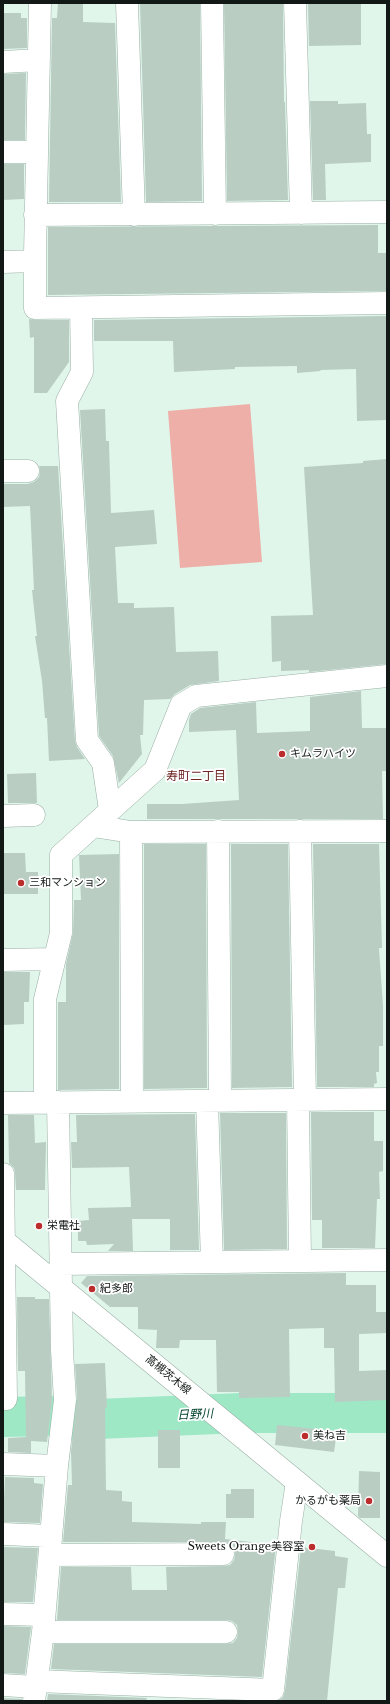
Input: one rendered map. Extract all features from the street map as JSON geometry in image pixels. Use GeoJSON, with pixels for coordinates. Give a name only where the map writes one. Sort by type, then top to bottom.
{"type":"FeatureCollection","features":[{"type":"Feature","properties":{"kind":"street"},"geometry":{"type":"LineString","coordinates":[[40,3],[35,308],[387,303]]}},
{"type":"Feature","properties":{"kind":"street"},"geometry":{"type":"LineString","coordinates":[[127,3],[134,215]]}},
{"type":"Feature","properties":{"kind":"street"},"geometry":{"type":"LineString","coordinates":[[212,3],[215,214]]}},
{"type":"Feature","properties":{"kind":"street"},"geometry":{"type":"LineString","coordinates":[[295,3],[301,213]]}},
{"type":"Feature","properties":{"kind":"street"},"geometry":{"type":"LineString","coordinates":[[3,62],[39,60]]}},
{"type":"Feature","properties":{"kind":"street"},"geometry":{"type":"LineString","coordinates":[[3,152],[37,152]]}},
{"type":"Feature","properties":{"kind":"street"},"geometry":{"type":"LineString","coordinates":[[36,215],[387,212]]}},
{"type":"Feature","properties":{"kind":"street"},"geometry":{"type":"LineString","coordinates":[[3,262],[35,261]]}},
{"type":"Feature","properties":{"kind":"street"},"geometry":{"type":"LineString","coordinates":[[81,308],[82,372],[67,401],[87,740],[103,763],[110,810]]}},
{"type":"Feature","properties":{"kind":"street"},"geometry":{"type":"LineString","coordinates":[[3,471],[28,471]]}},
{"type":"Feature","properties":{"kind":"street"},"geometry":{"type":"LineString","coordinates":[[35,1690],[51,1546],[60,1428],[64,1406],[61,1264],[45,999],[61,933],[61,855],[154,770],[181,705],[196,696],[387,676]]}},
{"type":"Feature","properties":{"kind":"street"},"geometry":{"type":"LineString","coordinates":[[3,816],[34,815]]}},
{"type":"Feature","properties":{"kind":"street"},"geometry":{"type":"LineString","coordinates":[[93,826],[131,832],[387,831]]}},
{"type":"Feature","properties":{"kind":"street"},"geometry":{"type":"LineString","coordinates":[[300,831],[302,1100],[300,1261]]}},
{"type":"Feature","properties":{"kind":"street"},"geometry":{"type":"LineString","coordinates":[[131,832],[132,1101]]}},
{"type":"Feature","properties":{"kind":"street"},"geometry":{"type":"LineString","coordinates":[[212,1262],[213,1101],[218,832]]}},
{"type":"Feature","properties":{"kind":"street"},"geometry":{"type":"LineString","coordinates":[[3,960],[54,960]]}},
{"type":"Feature","properties":{"kind":"street"},"geometry":{"type":"LineString","coordinates":[[3,1103],[387,1099]]}},
{"type":"Feature","properties":{"kind":"street"},"geometry":{"type":"LineString","coordinates":[[3,1174],[6,1399],[3,1399]]}},
{"type":"Feature","properties":{"kind":"street","name":"高槻茨木線"},"geometry":{"type":"LineString","coordinates":[[4,1241],[387,1556]]}},
{"type":"Feature","properties":{"kind":"street"},"geometry":{"type":"LineString","coordinates":[[61,1264],[387,1260]]}},
{"type":"Feature","properties":{"kind":"street"},"geometry":{"type":"LineString","coordinates":[[3,1464],[57,1466]]}},
{"type":"Feature","properties":{"kind":"street"},"geometry":{"type":"LineString","coordinates":[[3,1685],[35,1690],[273,1690],[291,1521],[297,1482]]}},
{"type":"Feature","properties":{"kind":"street"},"geometry":{"type":"LineString","coordinates":[[3,1534],[51,1546],[222,1554]]}},
{"type":"Feature","properties":{"kind":"street"},"geometry":{"type":"LineString","coordinates":[[3,1614],[43,1624],[226,1632]]}},
{"type":"Feature","properties":{"kind":"shaded area"},"geometry":{"type":"Polygon","coordinates":[[[250,404],[262,562],[180,568],[168,411],[250,404]]]}},
{"type":"Feature","properties":{"kind":"building"},"geometry":{"type":"Polygon","coordinates":[[[58,3],[83,3],[83,22],[115,23],[121,202],[49,202],[52,18],[57,18],[58,3]]]}},
{"type":"Feature","properties":{"kind":"building"},"geometry":{"type":"Polygon","coordinates":[[[140,3],[200,3],[202,201],[146,202],[140,3]]]}},
{"type":"Feature","properties":{"kind":"building"},"geometry":{"type":"Polygon","coordinates":[[[224,3],[283,3],[284,102],[288,200],[227,201],[224,3]]]}},
{"type":"Feature","properties":{"kind":"building"},"geometry":{"type":"Polygon","coordinates":[[[308,3],[361,3],[361,45],[309,46],[308,3]]]}},
{"type":"Feature","properties":{"kind":"building"},"geometry":{"type":"Polygon","coordinates":[[[3,13],[21,13],[21,18],[27,18],[27,48],[3,49],[3,13]]]}},
{"type":"Feature","properties":{"kind":"building"},"geometry":{"type":"Polygon","coordinates":[[[26,73],[25,140],[3,140],[3,74],[26,73]]]}},
{"type":"Feature","properties":{"kind":"building"},"geometry":{"type":"Polygon","coordinates":[[[310,101],[338,101],[338,104],[366,103],[367,134],[371,134],[371,162],[325,164],[326,200],[313,200],[310,101]]]}},
{"type":"Feature","properties":{"kind":"building"},"geometry":{"type":"Polygon","coordinates":[[[3,164],[24,164],[24,199],[3,200],[3,164]]]}},
{"type":"Feature","properties":{"kind":"building"},"geometry":{"type":"Polygon","coordinates":[[[378,225],[378,253],[387,253],[387,291],[48,295],[48,227],[378,225]]]}},
{"type":"Feature","properties":{"kind":"building"},"geometry":{"type":"Polygon","coordinates":[[[387,316],[387,420],[357,421],[356,369],[320,370],[321,371],[297,373],[297,366],[235,367],[235,369],[174,372],[173,341],[94,341],[94,320],[387,316]]]}},
{"type":"Feature","properties":{"kind":"building"},"geometry":{"type":"Polygon","coordinates":[[[29,319],[69,320],[69,362],[47,393],[34,393],[34,337],[30,338],[29,319]]]}},
{"type":"Feature","properties":{"kind":"building"},"geometry":{"type":"Polygon","coordinates":[[[105,409],[106,441],[109,441],[111,513],[154,510],[157,544],[115,547],[118,603],[134,603],[134,608],[174,607],[176,652],[218,651],[219,681],[190,685],[175,694],[170,699],[144,700],[143,735],[140,735],[142,754],[119,783],[113,756],[99,736],[80,410],[105,409]]]}},
{"type":"Feature","properties":{"kind":"building"},"geometry":{"type":"Polygon","coordinates":[[[387,459],[387,664],[309,672],[309,670],[281,671],[281,661],[272,662],[271,616],[313,615],[304,467],[363,463],[363,461],[387,459]]]}},
{"type":"Feature","properties":{"kind":"building"},"geometry":{"type":"Polygon","coordinates":[[[39,466],[58,466],[75,741],[85,759],[49,761],[47,718],[45,718],[42,681],[35,636],[37,636],[32,590],[34,590],[30,506],[3,507],[3,484],[28,484],[34,482],[39,477],[39,466]]]}},
{"type":"Feature","properties":{"kind":"building"},"geometry":{"type":"Polygon","coordinates":[[[361,691],[362,728],[387,728],[387,771],[382,771],[383,819],[147,819],[147,804],[182,804],[239,800],[236,730],[189,732],[189,720],[191,714],[200,708],[256,702],[257,733],[310,731],[310,697],[361,691]]]}},
{"type":"Feature","properties":{"kind":"building"},"geometry":{"type":"Polygon","coordinates":[[[36,773],[37,803],[8,803],[7,774],[36,773]]]}},
{"type":"Feature","properties":{"kind":"building"},"geometry":{"type":"Polygon","coordinates":[[[144,844],[206,844],[207,1088],[144,1089],[144,844]]]}},
{"type":"Feature","properties":{"kind":"building"},"geometry":{"type":"Polygon","coordinates":[[[231,844],[288,844],[292,1087],[232,1088],[231,844]]]}},
{"type":"Feature","properties":{"kind":"building"},"geometry":{"type":"Polygon","coordinates":[[[313,844],[379,844],[382,948],[379,948],[383,1006],[383,1046],[379,1046],[379,1072],[376,1072],[377,1083],[374,1084],[374,1087],[317,1087],[313,844]]]}},
{"type":"Feature","properties":{"kind":"building","name":"三和マンション"},"geometry":{"type":"Polygon","coordinates":[[[3,853],[25,853],[26,872],[38,872],[38,894],[3,894],[3,853]]]}},
{"type":"Feature","properties":{"kind":"building"},"geometry":{"type":"Polygon","coordinates":[[[119,854],[119,1089],[58,1090],[58,1002],[66,1002],[66,964],[73,933],[74,900],[81,900],[79,855],[119,854]]]}},
{"type":"Feature","properties":{"kind":"building"},"geometry":{"type":"Polygon","coordinates":[[[3,972],[30,972],[29,1002],[24,1002],[24,1024],[3,1025],[3,972]]]}},
{"type":"Feature","properties":{"kind":"building"},"geometry":{"type":"Polygon","coordinates":[[[311,1112],[374,1112],[374,1141],[383,1141],[383,1171],[379,1172],[380,1199],[377,1199],[375,1248],[322,1248],[322,1220],[312,1220],[311,1112]]]}},
{"type":"Feature","properties":{"kind":"building"},"geometry":{"type":"Polygon","coordinates":[[[220,1113],[286,1113],[287,1249],[224,1250],[220,1113]]]}},
{"type":"Feature","properties":{"kind":"building"},"geometry":{"type":"Polygon","coordinates":[[[195,1114],[199,1250],[170,1250],[170,1219],[132,1219],[133,1251],[108,1251],[114,1244],[87,1245],[86,1241],[78,1241],[78,1221],[89,1220],[88,1208],[131,1207],[129,1167],[72,1168],[71,1142],[77,1142],[76,1115],[195,1114]]]}},
{"type":"Feature","properties":{"kind":"building"},"geometry":{"type":"Polygon","coordinates":[[[8,1115],[34,1115],[35,1143],[46,1142],[45,1190],[16,1190],[14,1168],[9,1163],[8,1115]]]}},
{"type":"Feature","properties":{"kind":"building"},"geometry":{"type":"Polygon","coordinates":[[[346,1273],[346,1285],[376,1285],[376,1312],[387,1312],[387,1333],[359,1334],[359,1371],[387,1370],[387,1400],[335,1402],[334,1348],[324,1348],[324,1328],[289,1329],[290,1397],[239,1398],[239,1392],[217,1392],[216,1340],[180,1340],[179,1348],[156,1348],[157,1330],[138,1329],[138,1307],[110,1307],[81,1283],[87,1276],[346,1273]]]}},
{"type":"Feature","properties":{"kind":"building"},"geometry":{"type":"Polygon","coordinates":[[[17,1297],[49,1299],[52,1400],[47,1442],[31,1441],[31,1453],[8,1452],[8,1438],[26,1437],[25,1371],[18,1371],[17,1297]]]}},
{"type":"Feature","properties":{"kind":"building"},"geometry":{"type":"Polygon","coordinates":[[[105,1363],[107,1407],[105,1408],[106,1490],[122,1491],[122,1501],[132,1502],[132,1522],[201,1524],[201,1522],[226,1522],[225,1539],[276,1545],[262,1677],[51,1669],[54,1644],[226,1644],[233,1643],[237,1638],[237,1625],[232,1621],[226,1620],[57,1620],[61,1567],[131,1567],[132,1590],[167,1590],[166,1567],[223,1566],[230,1565],[234,1560],[234,1547],[229,1543],[223,1542],[63,1542],[68,1485],[72,1485],[71,1451],[77,1399],[75,1364],[105,1363]]]}},
{"type":"Feature","properties":{"kind":"building"},"geometry":{"type":"Polygon","coordinates":[[[277,1425],[337,1431],[334,1452],[275,1445],[277,1425]]]}},
{"type":"Feature","properties":{"kind":"building"},"geometry":{"type":"Polygon","coordinates":[[[158,1430],[180,1430],[180,1468],[158,1468],[158,1430]]]}},
{"type":"Feature","properties":{"kind":"building"},"geometry":{"type":"Polygon","coordinates":[[[359,1471],[380,1472],[380,1518],[360,1518],[358,1516],[359,1471]]]}},
{"type":"Feature","properties":{"kind":"building"},"geometry":{"type":"Polygon","coordinates":[[[5,1477],[34,1478],[34,1483],[43,1484],[40,1523],[3,1522],[5,1477]]]}},
{"type":"Feature","properties":{"kind":"building"},"geometry":{"type":"Polygon","coordinates":[[[231,1489],[254,1489],[254,1518],[226,1518],[226,1494],[231,1494],[231,1489]]]}},
{"type":"Feature","properties":{"kind":"building"},"geometry":{"type":"Polygon","coordinates":[[[3,1547],[38,1548],[33,1602],[3,1602],[3,1547]]]}},
{"type":"Feature","properties":{"kind":"building"},"geometry":{"type":"Polygon","coordinates":[[[301,1547],[335,1551],[335,1556],[348,1558],[345,1588],[338,1588],[327,1701],[279,1701],[283,1697],[285,1691],[301,1547]]]}},
{"type":"Feature","properties":{"kind":"building"},"geometry":{"type":"Polygon","coordinates":[[[3,1626],[31,1627],[25,1674],[3,1673],[3,1626]]]}},
{"type":"Feature","properties":{"kind":"building"},"geometry":{"type":"Polygon","coordinates":[[[48,1694],[147,1698],[146,1701],[47,1701],[48,1694]]]}},
{"type":"Feature","properties":{"kind":"building"},"geometry":{"type":"Polygon","coordinates":[[[3,1698],[22,1699],[22,1701],[3,1701],[3,1698]]]}},
{"type":"Feature","properties":{"kind":"waterway","name":"日野川"},"geometry":{"type":"LineString","coordinates":[[3,1417],[51,1416],[74,1420],[241,1413],[387,1413]]}},
{"type":"Feature","properties":{"kind":"place","name":"キムラハイツ"},"geometry":{"type":"Point","coordinates":[282,754]}},
{"type":"Feature","properties":{"kind":"place","name":"三和マンション"},"geometry":{"type":"Point","coordinates":[21,883]}},
{"type":"Feature","properties":{"kind":"place","name":"栄電社"},"geometry":{"type":"Point","coordinates":[39,1226]}},
{"type":"Feature","properties":{"kind":"place","name":"紀多郎"},"geometry":{"type":"Point","coordinates":[92,1289]}},
{"type":"Feature","properties":{"kind":"place","name":"美ね吉"},"geometry":{"type":"Point","coordinates":[305,1436]}},
{"type":"Feature","properties":{"kind":"place","name":"かるがも薬局"},"geometry":{"type":"Point","coordinates":[369,1501]}},
{"type":"Feature","properties":{"kind":"place","name":"Sweets Orange美容室"},"geometry":{"type":"Point","coordinates":[312,1547]}},
{"type":"Feature","properties":{"kind":"district","name":"寿町二丁目"},"geometry":{"type":"Point","coordinates":[196,777]}}]}
